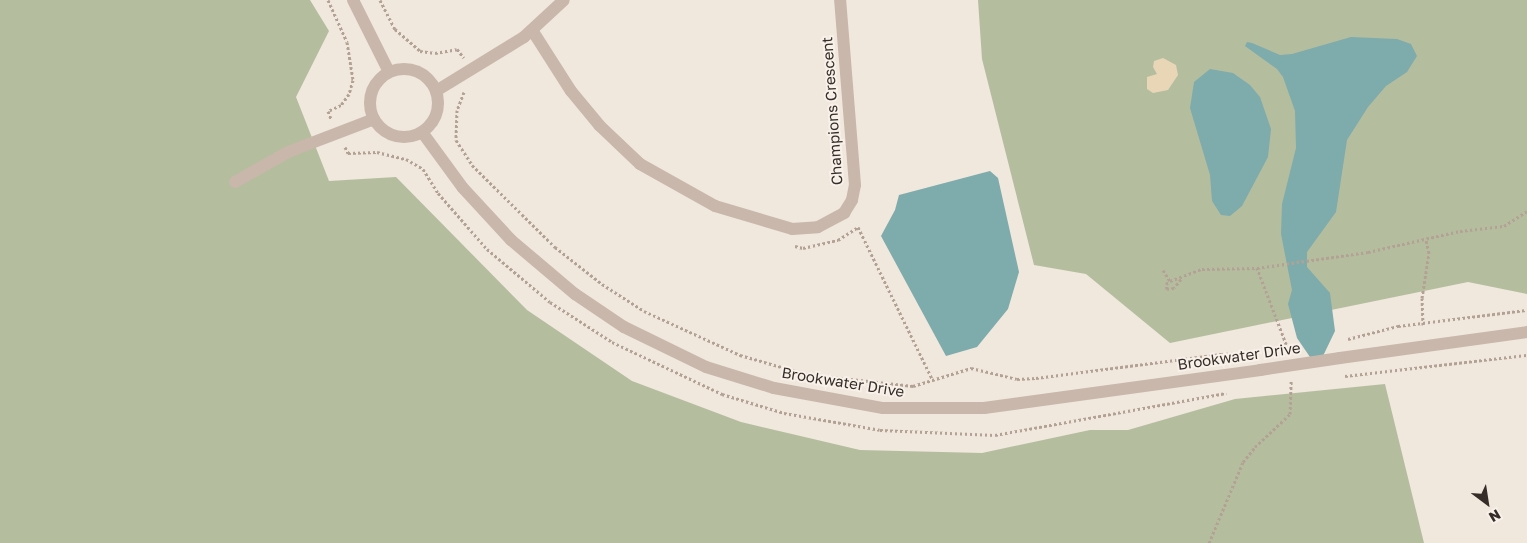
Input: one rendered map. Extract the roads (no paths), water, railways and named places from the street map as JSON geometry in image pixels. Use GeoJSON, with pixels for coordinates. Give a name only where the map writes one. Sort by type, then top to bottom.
{"type":"FeatureCollection","features":[{"type":"Feature","properties":{"kind":"street"},"geometry":{"type":"LineString","coordinates":[[353,0],[389,72]]}},
{"type":"Feature","properties":{"kind":"street"},"geometry":{"type":"LineString","coordinates":[[436,91],[532,30],[564,0]]}},
{"type":"Feature","properties":{"kind":"street","name":"Champions Crescent"},"geometry":{"type":"LineString","coordinates":[[532,30],[577,98],[600,126],[640,164],[715,206],[792,228],[818,228],[844,213],[852,200],[855,185],[840,0]]}},
{"type":"Feature","properties":{"kind":"street"},"geometry":{"type":"LineString","coordinates":[[399,69],[416,72],[430,81],[436,91],[436,114],[422,132],[400,136],[390,134],[374,119],[370,98],[374,88],[389,72],[399,69]]}},
{"type":"Feature","properties":{"kind":"street"},"geometry":{"type":"LineString","coordinates":[[235,182],[288,152],[374,119]]}},
{"type":"Feature","properties":{"kind":"street","name":"Brookwater Drive"},"geometry":{"type":"LineString","coordinates":[[422,132],[463,188],[511,240],[574,294],[624,327],[706,367],[774,388],[882,408],[984,408],[1527,332]]}},
{"type":"Feature","properties":{"kind":"water"},"geometry":{"type":"Polygon","coordinates":[[[1351,37],[1397,39],[1411,44],[1417,56],[1407,72],[1386,86],[1368,107],[1347,140],[1336,212],[1307,252],[1307,267],[1330,293],[1335,331],[1323,356],[1310,357],[1297,338],[1288,304],[1292,290],[1281,234],[1282,204],[1296,148],[1295,111],[1283,77],[1277,69],[1245,46],[1247,42],[1280,55],[1292,54],[1351,37]]]}},
{"type":"Feature","properties":{"kind":"water"},"geometry":{"type":"Polygon","coordinates":[[[1210,69],[1233,73],[1250,85],[1260,97],[1271,129],[1268,157],[1242,206],[1230,216],[1221,215],[1212,201],[1210,175],[1190,108],[1194,82],[1210,69]]]}},
{"type":"Feature","properties":{"kind":"water"},"geometry":{"type":"Polygon","coordinates":[[[990,171],[998,178],[1019,272],[1008,309],[977,347],[946,356],[881,236],[895,210],[899,195],[990,171]]]}}]}
